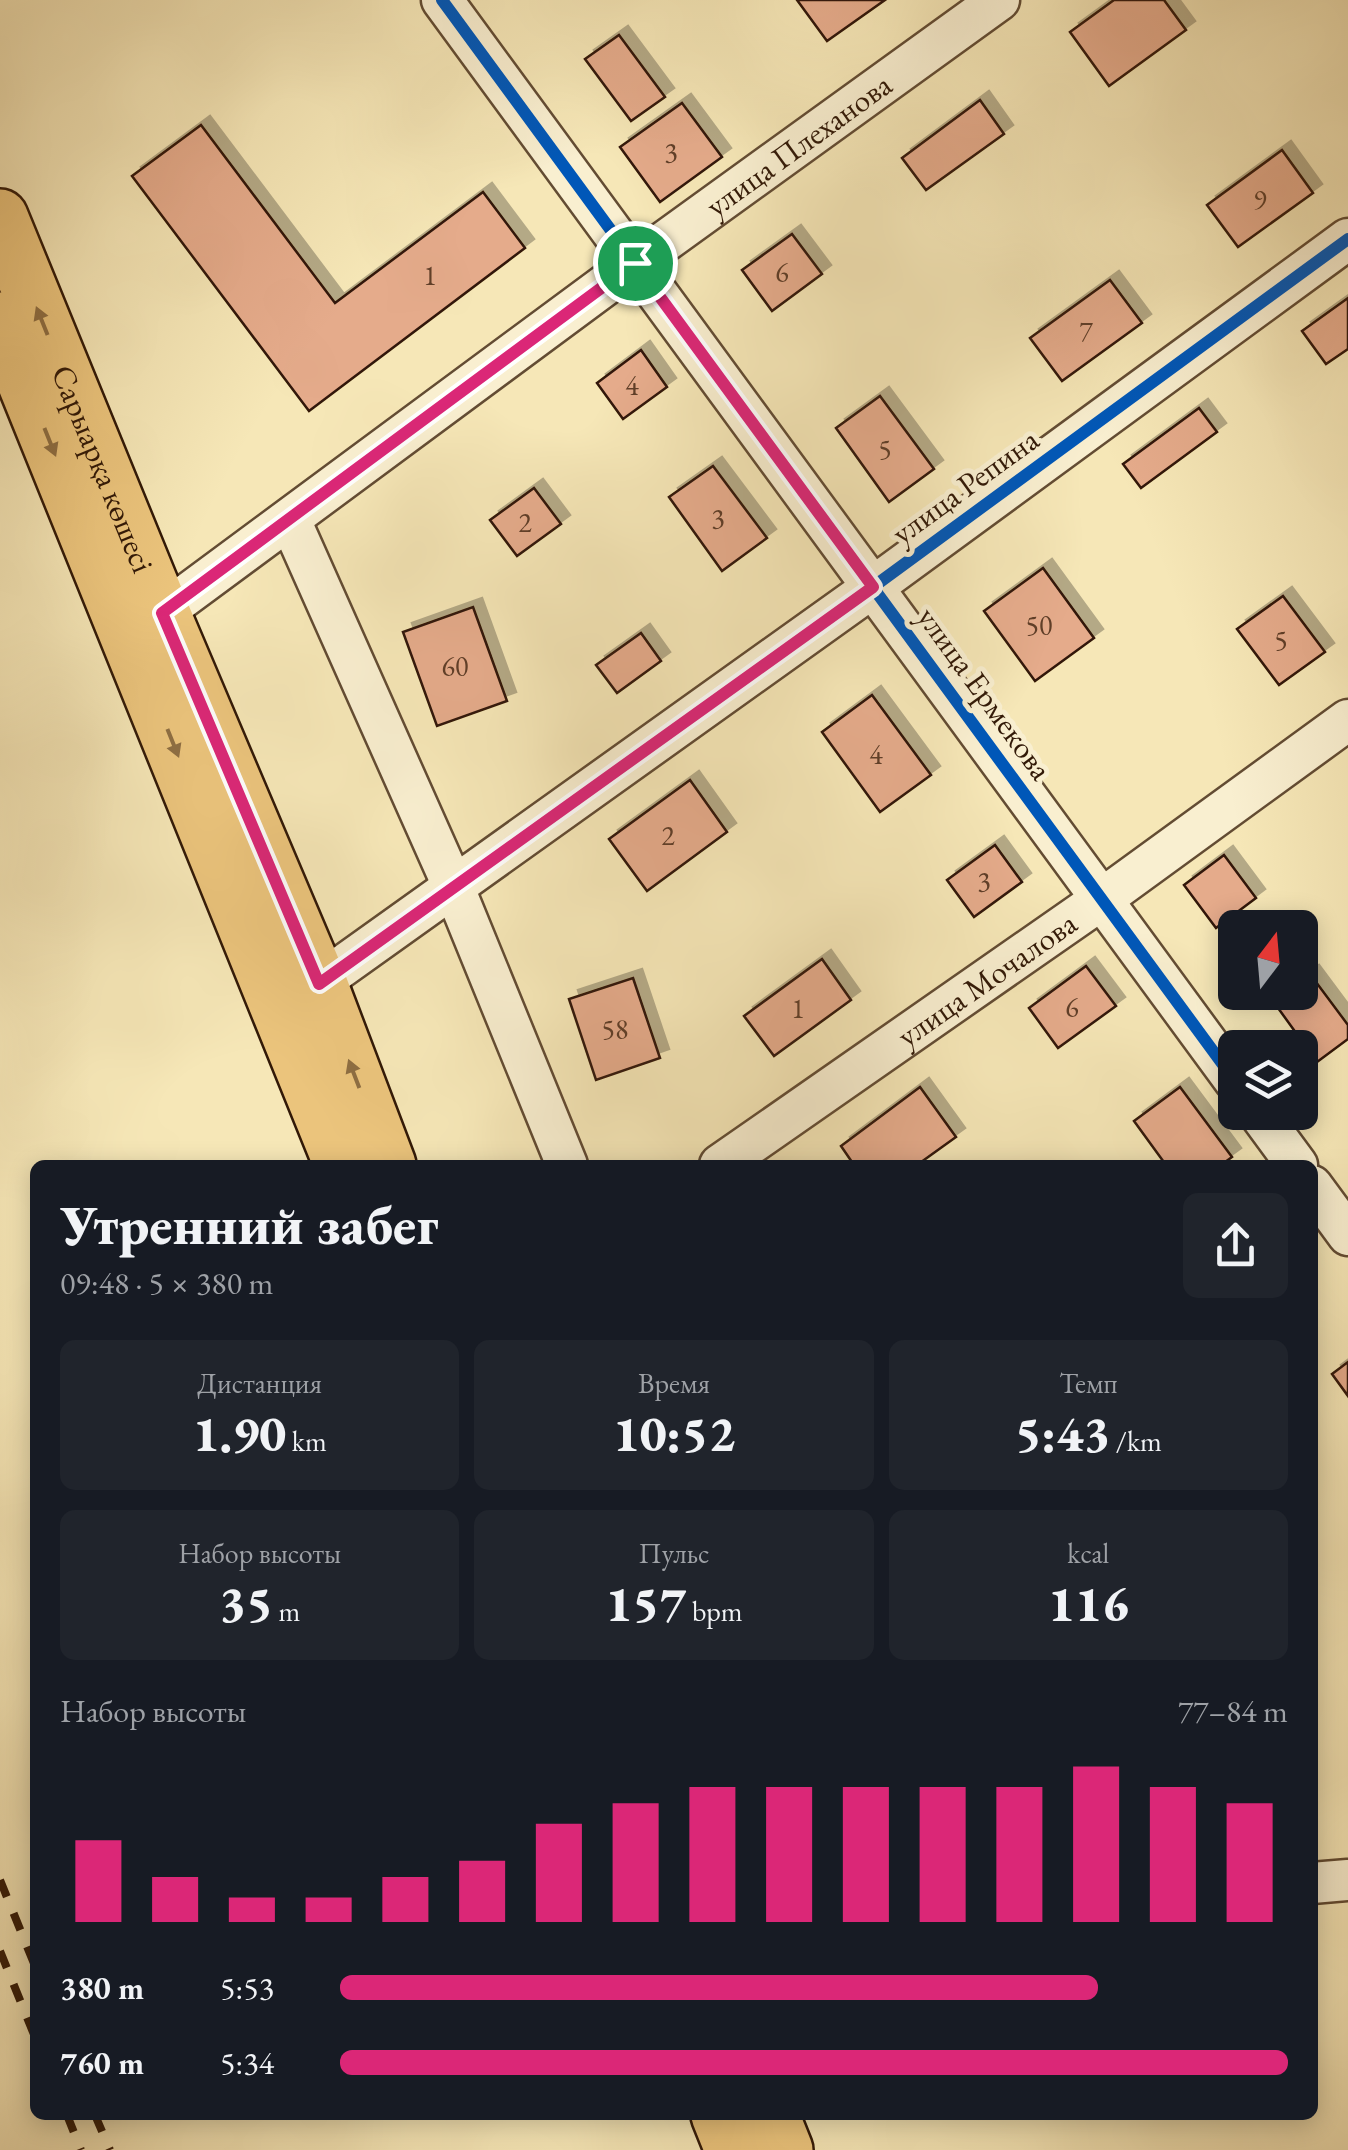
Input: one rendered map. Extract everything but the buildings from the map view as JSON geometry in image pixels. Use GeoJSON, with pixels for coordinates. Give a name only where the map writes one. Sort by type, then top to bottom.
{"type":"FeatureCollection","features":[{"type":"Feature","properties":{"kind":"main road","name":"Сарыарқа көшесі"},"geometry":{"type":"LineString","coordinates":[[0,217],[319,984],[386,1160]]}},
{"type":"Feature","properties":{"kind":"main road","name":"Сарыарқа көшесі"},"geometry":{"type":"LineString","coordinates":[[0,320],[340,1160]]}},
{"type":"Feature","properties":{"kind":"main road"},"geometry":{"type":"LineString","coordinates":[[721,2120],[733,2150]]}},
{"type":"Feature","properties":{"kind":"main road"},"geometry":{"type":"LineString","coordinates":[[773,2120],[785,2150]]}},
{"type":"Feature","properties":{"kind":"street","name":"улица Ермекова"},"geometry":{"type":"LineString","coordinates":[[442,0],[1218,1058]]}},
{"type":"Feature","properties":{"kind":"street","name":"улица Плеханова"},"geometry":{"type":"LineString","coordinates":[[162,613],[999,0]]}},
{"type":"Feature","properties":{"kind":"street","name":"улица Репина"},"geometry":{"type":"LineString","coordinates":[[319,984],[873,587],[1348,239]]}},
{"type":"Feature","properties":{"kind":"street"},"geometry":{"type":"LineString","coordinates":[[290,520],[454,888],[566,1160]]}},
{"type":"Feature","properties":{"kind":"street","name":"улица Мочалова"},"geometry":{"type":"LineString","coordinates":[[727,1160],[1102,900],[1348,720]]}},
{"type":"Feature","properties":{"kind":"street"},"geometry":{"type":"LineString","coordinates":[[1271,1130],[1293,1160]]}},
{"type":"Feature","properties":{"kind":"street"},"geometry":{"type":"LineString","coordinates":[[1318,1883],[1348,1880]]}},
{"type":"Feature","properties":{"kind":"railway"},"geometry":{"type":"LineString","coordinates":[[0,1880],[30,1954]]}},
{"type":"Feature","properties":{"kind":"railway"},"geometry":{"type":"LineString","coordinates":[[0,1951],[30,2025]]}},
{"type":"Feature","properties":{"kind":"railway"},"geometry":{"type":"LineString","coordinates":[[69,2120],[81,2150]]}},
{"type":"Feature","properties":{"kind":"railway"},"geometry":{"type":"LineString","coordinates":[[97,2120],[110,2150]]}},
{"type":"Feature","properties":{"kind":"cycle path"},"geometry":{"type":"LineString","coordinates":[[442,0],[1218,1058]]}},
{"type":"Feature","properties":{"kind":"cycle path"},"geometry":{"type":"LineString","coordinates":[[319,983],[873,587],[1348,239]]}},
{"type":"Feature","properties":{"kind":"route"},"geometry":{"type":"LineString","coordinates":[[635,263],[873,587],[319,984],[162,613],[635,263]]}}]}
